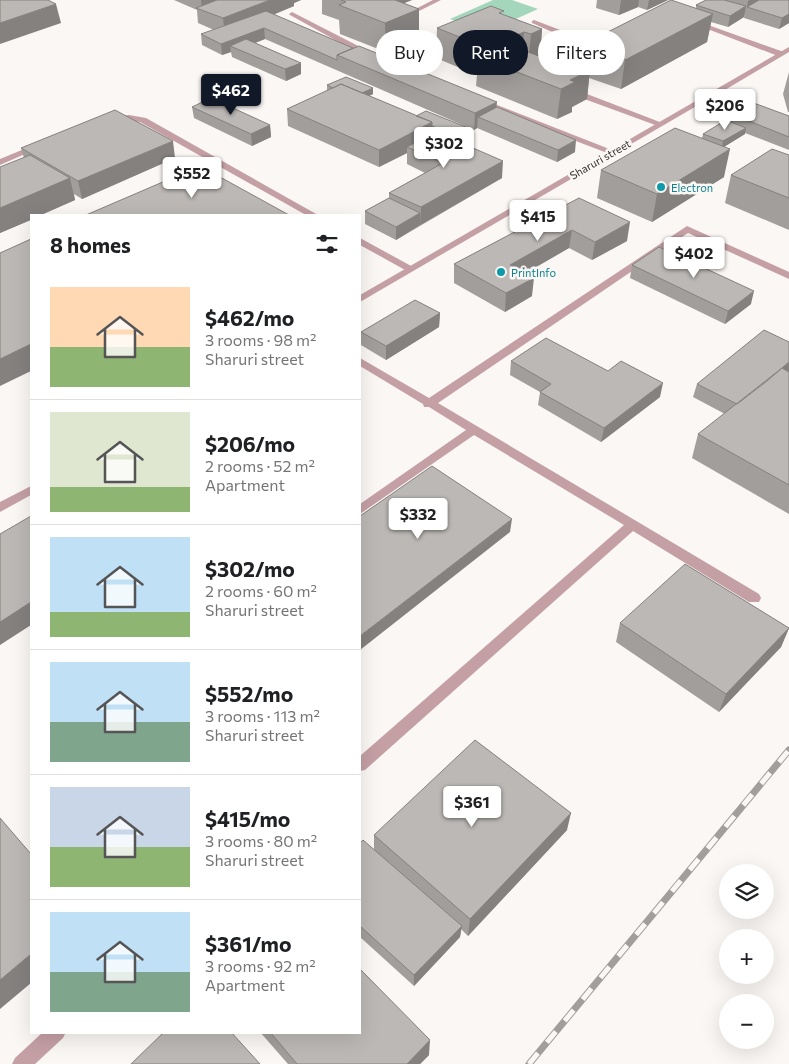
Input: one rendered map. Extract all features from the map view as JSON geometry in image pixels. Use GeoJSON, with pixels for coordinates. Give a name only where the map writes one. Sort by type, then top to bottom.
{"type":"FeatureCollection","features":[{"type":"Feature","properties":{"kind":"street"},"geometry":{"type":"LineString","coordinates":[[414,30],[398,21],[438,0]]}},
{"type":"Feature","properties":{"kind":"street"},"geometry":{"type":"LineString","coordinates":[[292,14],[376,58]]}},
{"type":"Feature","properties":{"kind":"street"},"geometry":{"type":"LineString","coordinates":[[684,18],[785,52]]}},
{"type":"Feature","properties":{"kind":"street"},"geometry":{"type":"LineString","coordinates":[[534,22],[578,40],[582,45],[581,51],[548,68],[544,76]]}},
{"type":"Feature","properties":{"kind":"street","name":"Sharuri street"},"geometry":{"type":"LineString","coordinates":[[361,298],[785,52]]}},
{"type":"Feature","properties":{"kind":"street"},"geometry":{"type":"LineString","coordinates":[[559,87],[661,124]]}},
{"type":"Feature","properties":{"kind":"street"},"geometry":{"type":"LineString","coordinates":[[712,94],[789,123]]}},
{"type":"Feature","properties":{"kind":"street"},"geometry":{"type":"LineString","coordinates":[[474,99],[613,152]]}},
{"type":"Feature","properties":{"kind":"street"},"geometry":{"type":"LineString","coordinates":[[106,121],[129,117],[143,120],[311,214]]}},
{"type":"Feature","properties":{"kind":"street"},"geometry":{"type":"LineString","coordinates":[[0,162],[44,145]]}},
{"type":"Feature","properties":{"kind":"street"},"geometry":{"type":"LineString","coordinates":[[428,404],[687,229],[789,276]]}},
{"type":"Feature","properties":{"kind":"street"},"geometry":{"type":"LineString","coordinates":[[361,242],[410,269]]}},
{"type":"Feature","properties":{"kind":"street"},"geometry":{"type":"LineString","coordinates":[[361,362],[428,404],[633,524],[754,598]]}},
{"type":"Feature","properties":{"kind":"street"},"geometry":{"type":"LineString","coordinates":[[361,509],[473,430]]}},
{"type":"Feature","properties":{"kind":"street"},"geometry":{"type":"LineString","coordinates":[[0,508],[30,491]]}},
{"type":"Feature","properties":{"kind":"street"},"geometry":{"type":"LineString","coordinates":[[361,764],[633,524]]}},
{"type":"Feature","properties":{"kind":"street"},"geometry":{"type":"LineString","coordinates":[[21,1064],[55,1034]]}},
{"type":"Feature","properties":{"kind":"green space"},"geometry":{"type":"Polygon","coordinates":[[[493,0],[512,0],[538,9],[491,30],[481,30],[450,19],[493,0]]]}},
{"type":"Feature","properties":{"kind":"building"},"geometry":{"type":"Polygon","coordinates":[[[0,0],[48,0],[56,4],[0,23],[0,0]]]}},
{"type":"Feature","properties":{"kind":"building"},"geometry":{"type":"Polygon","coordinates":[[[217,0],[270,0],[223,18],[196,8],[217,0]]]}},
{"type":"Feature","properties":{"kind":"building"},"geometry":{"type":"Polygon","coordinates":[[[341,0],[395,0],[419,9],[385,23],[339,5],[346,2],[341,0]]]}},
{"type":"Feature","properties":{"kind":"building"},"geometry":{"type":"Polygon","coordinates":[[[671,0],[713,14],[625,60],[625,30],[612,30],[671,0]]]}},
{"type":"Feature","properties":{"kind":"building"},"geometry":{"type":"Polygon","coordinates":[[[706,0],[724,0],[746,6],[730,16],[696,5],[706,0]]]}},
{"type":"Feature","properties":{"kind":"building"},"geometry":{"type":"Polygon","coordinates":[[[759,0],[789,0],[789,14],[782,18],[747,7],[759,0]]]}},
{"type":"Feature","properties":{"kind":"building"},"geometry":{"type":"Polygon","coordinates":[[[491,6],[504,11],[499,13],[542,29],[531,34],[528,33],[528,30],[453,30],[453,34],[437,28],[491,6]]]}},
{"type":"Feature","properties":{"kind":"building"},"geometry":{"type":"Polygon","coordinates":[[[266,11],[353,48],[337,55],[337,60],[264,28],[221,44],[201,34],[266,11]]]}},
{"type":"Feature","properties":{"kind":"building"},"geometry":{"type":"Polygon","coordinates":[[[246,39],[301,63],[285,69],[230,46],[246,39]]]}},
{"type":"Feature","properties":{"kind":"building"},"geometry":{"type":"Polygon","coordinates":[[[359,46],[376,53],[376,71],[337,55],[359,46]]]}},
{"type":"Feature","properties":{"kind":"building"},"geometry":{"type":"Polygon","coordinates":[[[528,52],[538,56],[538,75],[580,75],[570,80],[575,82],[561,89],[525,75],[528,75],[528,52]]]}},
{"type":"Feature","properties":{"kind":"building"},"geometry":{"type":"Polygon","coordinates":[[[385,75],[430,75],[497,102],[475,113],[385,75]]]}},
{"type":"Feature","properties":{"kind":"building"},"geometry":{"type":"Polygon","coordinates":[[[346,77],[373,88],[362,93],[341,84],[333,88],[327,85],[346,77]]]}},
{"type":"Feature","properties":{"kind":"building"},"geometry":{"type":"Polygon","coordinates":[[[341,84],[432,122],[379,150],[287,109],[341,84]]]}},
{"type":"Feature","properties":{"kind":"building"},"geometry":{"type":"Polygon","coordinates":[[[211,98],[270,125],[251,134],[192,107],[211,98]]]}},
{"type":"Feature","properties":{"kind":"building"},"geometry":{"type":"Polygon","coordinates":[[[751,102],[789,116],[789,137],[729,113],[751,102]]]}},
{"type":"Feature","properties":{"kind":"building"},"geometry":{"type":"Polygon","coordinates":[[[497,107],[576,140],[558,150],[478,117],[497,107]]]}},
{"type":"Feature","properties":{"kind":"building"},"geometry":{"type":"Polygon","coordinates":[[[115,110],[173,141],[78,181],[21,148],[115,110]]]}},
{"type":"Feature","properties":{"kind":"building"},"geometry":{"type":"Polygon","coordinates":[[[426,111],[466,127],[452,134],[432,126],[432,122],[416,116],[426,111]]]}},
{"type":"Feature","properties":{"kind":"building"},"geometry":{"type":"Polygon","coordinates":[[[726,120],[746,128],[723,141],[703,134],[726,120]]]}},
{"type":"Feature","properties":{"kind":"building"},"geometry":{"type":"Polygon","coordinates":[[[675,128],[730,149],[657,194],[601,170],[675,128]]]}},
{"type":"Feature","properties":{"kind":"building"},"geometry":{"type":"Polygon","coordinates":[[[436,132],[503,161],[421,207],[389,193],[443,163],[407,147],[436,132]]]}},
{"type":"Feature","properties":{"kind":"building"},"geometry":{"type":"Polygon","coordinates":[[[772,149],[789,155],[789,198],[731,175],[772,149]]]}},
{"type":"Feature","properties":{"kind":"building"},"geometry":{"type":"Polygon","coordinates":[[[30,155],[70,178],[0,208],[0,167],[30,155]]]}},
{"type":"Feature","properties":{"kind":"building"},"geometry":{"type":"Polygon","coordinates":[[[200,166],[287,214],[88,214],[200,166]]]}},
{"type":"Feature","properties":{"kind":"building"},"geometry":{"type":"Polygon","coordinates":[[[389,198],[420,213],[396,227],[365,211],[389,198]]]}},
{"type":"Feature","properties":{"kind":"building"},"geometry":{"type":"Polygon","coordinates":[[[579,198],[630,222],[595,242],[572,230],[510,265],[534,278],[506,293],[454,264],[579,198]]]}},
{"type":"Feature","properties":{"kind":"building"},"geometry":{"type":"Polygon","coordinates":[[[30,239],[30,344],[0,359],[0,253],[30,239]]]}},
{"type":"Feature","properties":{"kind":"building"},"geometry":{"type":"Polygon","coordinates":[[[659,247],[754,291],[728,311],[632,265],[659,247]]]}},
{"type":"Feature","properties":{"kind":"building"},"geometry":{"type":"Polygon","coordinates":[[[415,300],[440,313],[386,346],[361,332],[415,300]]]}},
{"type":"Feature","properties":{"kind":"building"},"geometry":{"type":"Polygon","coordinates":[[[764,330],[789,342],[789,362],[767,381],[737,404],[697,384],[764,330]]]}},
{"type":"Feature","properties":{"kind":"building"},"geometry":{"type":"Polygon","coordinates":[[[546,338],[608,371],[621,361],[663,383],[604,428],[540,392],[551,384],[511,361],[546,338]]]}},
{"type":"Feature","properties":{"kind":"building"},"geometry":{"type":"Polygon","coordinates":[[[782,368],[789,372],[789,485],[698,434],[782,368]]]}},
{"type":"Feature","properties":{"kind":"building"},"geometry":{"type":"Polygon","coordinates":[[[432,466],[512,519],[361,635],[361,515],[432,466]]]}},
{"type":"Feature","properties":{"kind":"building"},"geometry":{"type":"Polygon","coordinates":[[[30,517],[30,603],[0,622],[0,534],[30,517]]]}},
{"type":"Feature","properties":{"kind":"building"},"geometry":{"type":"Polygon","coordinates":[[[685,564],[789,628],[726,694],[620,623],[685,564]]]}},
{"type":"Feature","properties":{"kind":"building"},"geometry":{"type":"Polygon","coordinates":[[[475,740],[571,813],[470,919],[374,835],[475,740]]]}},
{"type":"Feature","properties":{"kind":"building"},"geometry":{"type":"Polygon","coordinates":[[[0,818],[30,853],[30,955],[0,980],[0,818]]]}},
{"type":"Feature","properties":{"kind":"building"},"geometry":{"type":"Polygon","coordinates":[[[363,840],[462,926],[414,975],[361,927],[361,842],[363,840]]]}},
{"type":"Feature","properties":{"kind":"building"},"geometry":{"type":"Polygon","coordinates":[[[361,970],[430,1040],[407,1064],[297,1064],[272,1034],[361,1034],[361,970]]]}},
{"type":"Feature","properties":{"kind":"building"},"geometry":{"type":"Polygon","coordinates":[[[162,1034],[233,1034],[260,1064],[131,1064],[162,1034]]]}},
{"type":"Feature","properties":{"kind":"railway"},"geometry":{"type":"LineString","coordinates":[[529,1064],[789,750]]}},
{"type":"Feature","properties":{"kind":"place","name":"Electron"},"geometry":{"type":"Point","coordinates":[661,187]}},
{"type":"Feature","properties":{"kind":"place","name":"PrintInfo"},"geometry":{"type":"Point","coordinates":[501,272]}}]}
